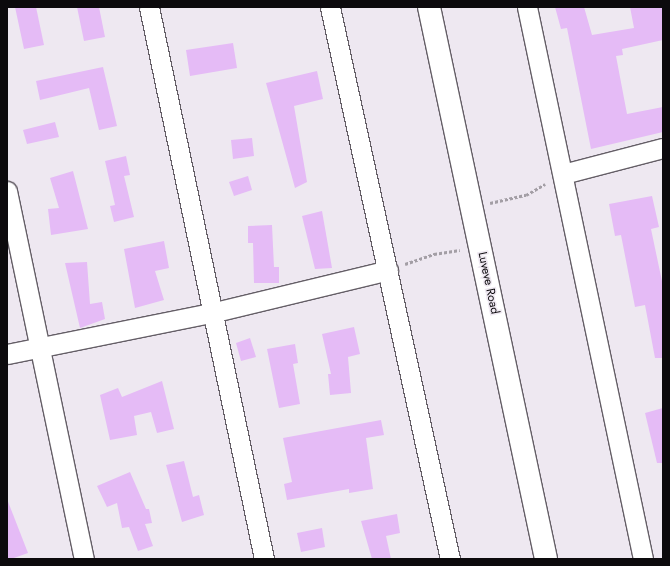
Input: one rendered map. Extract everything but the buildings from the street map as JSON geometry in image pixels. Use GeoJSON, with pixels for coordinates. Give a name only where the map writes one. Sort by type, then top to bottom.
{"type":"FeatureCollection","features":[{"type":"Feature","properties":{"kind":"street"},"geometry":{"type":"LineString","coordinates":[[149,7],[215,312],[264,559]]}},
{"type":"Feature","properties":{"kind":"street"},"geometry":{"type":"LineString","coordinates":[[330,7],[450,559]]}},
{"type":"Feature","properties":{"kind":"street","name":"Luveve Road"},"geometry":{"type":"LineString","coordinates":[[429,7],[546,559]]}},
{"type":"Feature","properties":{"kind":"street"},"geometry":{"type":"LineString","coordinates":[[528,7],[643,559]]}},
{"type":"Feature","properties":{"kind":"street"},"geometry":{"type":"LineString","coordinates":[[562,174],[663,148]]}},
{"type":"Feature","properties":{"kind":"street"},"geometry":{"type":"LineString","coordinates":[[7,191],[41,347],[84,559]]}},
{"type":"Feature","properties":{"kind":"street"},"geometry":{"type":"LineString","coordinates":[[7,354],[215,312],[388,270]]}},
{"type":"Feature","properties":{"kind":"path"},"geometry":{"type":"LineString","coordinates":[[472,206],[526,195],[562,174]]}},
{"type":"Feature","properties":{"kind":"path"},"geometry":{"type":"LineString","coordinates":[[388,270],[434,254],[480,247]]}}]}
